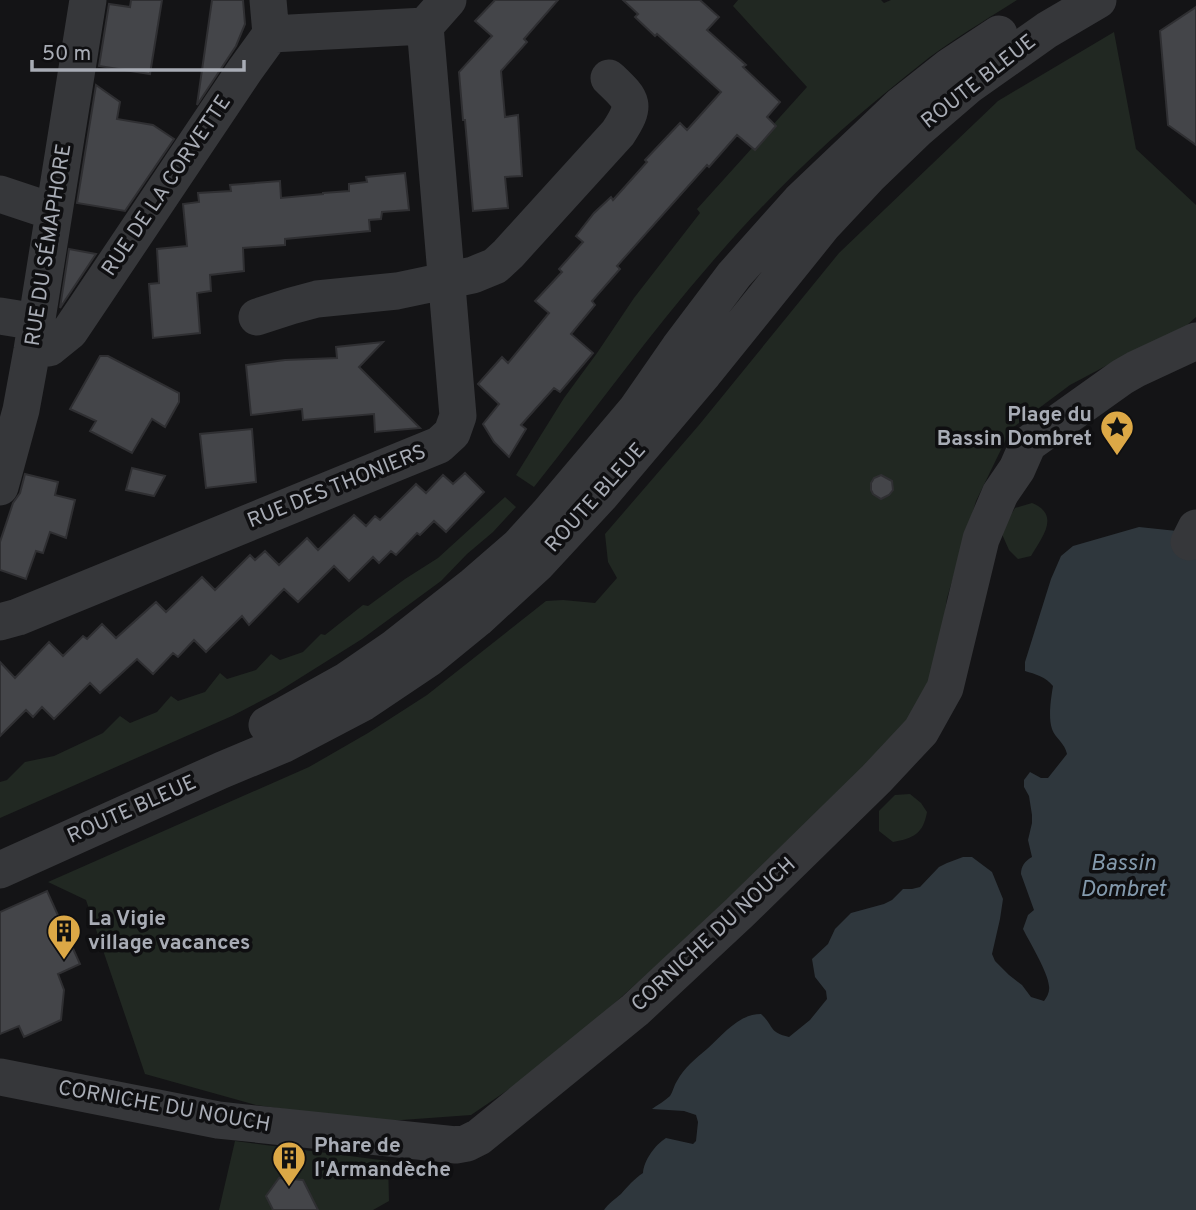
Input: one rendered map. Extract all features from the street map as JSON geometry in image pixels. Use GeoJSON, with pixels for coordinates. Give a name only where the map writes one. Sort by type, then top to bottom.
{"type":"FeatureCollection","features":[{"type":"Feature","properties":{"kind":"street","name":"RUE DU SÉMAPHORE"},"geometry":{"type":"LineString","coordinates":[[0,487],[21,410],[35,336],[88,0]]}},
{"type":"Feature","properties":{"kind":"street","name":"ROUTE BLEUE"},"geometry":{"type":"LineString","coordinates":[[0,844],[275,721],[346,681],[394,648],[474,585],[519,546],[558,503],[636,410],[734,275],[800,201],[901,105],[930,82],[998,34],[1054,0]]}},
{"type":"Feature","properties":{"kind":"street","name":"ROUTE BLEUE"},"geometry":{"type":"LineString","coordinates":[[0,870],[282,745],[364,702],[428,659],[538,563],[600,496],[824,224],[868,177],[968,86],[1047,30],[1098,0]]}},
{"type":"Feature","properties":{"kind":"street"},"geometry":{"type":"LineString","coordinates":[[270,17],[437,13]]}},
{"type":"Feature","properties":{"kind":"street","name":"RUE DES THONIERS"},"geometry":{"type":"LineString","coordinates":[[0,622],[439,446],[452,433],[458,416],[445,280],[437,13]]}},
{"type":"Feature","properties":{"kind":"street","name":"RUE DE LA CORVETTE"},"geometry":{"type":"LineString","coordinates":[[35,336],[49,348],[70,331],[245,70],[270,17]]}},
{"type":"Feature","properties":{"kind":"street"},"geometry":{"type":"LineString","coordinates":[[257,317],[317,299],[397,291],[473,275],[495,265],[618,133],[630,115],[630,101],[609,78]]}},
{"type":"Feature","properties":{"kind":"street"},"geometry":{"type":"LineString","coordinates":[[0,194],[54,212]]}},
{"type":"Feature","properties":{"kind":"street"},"geometry":{"type":"LineString","coordinates":[[0,317],[35,336]]}},
{"type":"Feature","properties":{"kind":"street","name":"CORNICHE DU NOUCH"},"geometry":{"type":"LineString","coordinates":[[0,1077],[218,1120],[456,1145],[479,1137],[635,1010],[748,904],[921,732],[945,688],[981,539],[1000,494],[1017,469],[1028,444],[1122,377],[1196,341]]}},
{"type":"Feature","properties":{"kind":"shaded area"},"geometry":{"type":"Polygon","coordinates":[[[738,0],[881,0],[884,3],[891,0],[1017,0],[950,43],[870,105],[777,192],[689,289],[534,487],[516,475],[564,398],[634,298],[700,213],[697,209],[807,87],[733,6],[738,0]]]}},
{"type":"Feature","properties":{"kind":"shaded area"},"geometry":{"type":"Polygon","coordinates":[[[1114,32],[1136,149],[1196,205],[1196,317],[1175,336],[1115,361],[1070,385],[1011,429],[976,501],[947,598],[938,659],[907,733],[785,850],[598,1018],[524,1079],[471,1115],[374,1122],[256,1105],[145,1074],[86,900],[48,882],[309,767],[427,695],[546,601],[595,603],[617,578],[608,562],[605,534],[699,425],[839,253],[998,101],[1114,32]]]}},
{"type":"Feature","properties":{"kind":"shaded area"},"geometry":{"type":"Polygon","coordinates":[[[505,497],[516,507],[493,532],[441,581],[362,639],[276,693],[232,716],[0,818],[0,782],[7,780],[25,762],[54,756],[103,733],[120,716],[130,723],[157,712],[171,696],[178,701],[205,692],[220,673],[227,679],[256,670],[271,654],[280,660],[303,652],[321,634],[325,635],[363,605],[368,606],[438,558],[505,497]]]}},
{"type":"Feature","properties":{"kind":"shaded area"},"geometry":{"type":"Polygon","coordinates":[[[1032,503],[1046,514],[1046,527],[1031,556],[1018,559],[1009,550],[1001,532],[1015,508],[1032,503]]]}},
{"type":"Feature","properties":{"kind":"shaded area"},"geometry":{"type":"Polygon","coordinates":[[[910,794],[927,812],[923,825],[916,834],[893,842],[879,831],[879,811],[895,795],[910,794]]]}},
{"type":"Feature","properties":{"kind":"shaded area"},"geometry":{"type":"Polygon","coordinates":[[[235,1141],[388,1161],[389,1201],[373,1210],[219,1210],[235,1141]]]}},
{"type":"Feature","properties":{"kind":"water","name":"Bassin Dombret"},"geometry":{"type":"Polygon","coordinates":[[[1196,517],[1196,1210],[604,1210],[643,1173],[648,1158],[666,1138],[693,1144],[696,1141],[696,1115],[684,1111],[652,1109],[670,1096],[680,1076],[690,1064],[731,1026],[753,1015],[761,1014],[775,1031],[789,1037],[810,1020],[827,999],[826,991],[815,977],[812,959],[828,944],[835,929],[851,913],[884,904],[903,889],[920,887],[939,867],[947,863],[963,857],[972,857],[992,872],[1003,899],[992,954],[995,961],[1022,985],[1031,997],[1044,1001],[1049,990],[1048,980],[1023,929],[1028,915],[1034,910],[1021,874],[1024,864],[1032,857],[1028,840],[1032,815],[1024,780],[1030,772],[1041,778],[1048,778],[1067,754],[1051,724],[1053,686],[1044,678],[1025,671],[1025,662],[1051,579],[1061,556],[1073,546],[1139,527],[1177,531],[1196,517]]]}},
{"type":"Feature","properties":{"kind":"building"},"geometry":{"type":"Polygon","coordinates":[[[131,0],[162,0],[150,74],[99,66],[109,4],[130,7],[131,0]]]}},
{"type":"Feature","properties":{"kind":"building"},"geometry":{"type":"Polygon","coordinates":[[[212,0],[243,0],[245,24],[236,46],[197,105],[212,0]]]}},
{"type":"Feature","properties":{"kind":"building"},"geometry":{"type":"Polygon","coordinates":[[[495,0],[558,0],[524,39],[527,42],[501,71],[505,117],[518,115],[522,176],[505,177],[508,208],[473,211],[459,72],[492,36],[475,21],[495,0]]]}},
{"type":"Feature","properties":{"kind":"building"},"geometry":{"type":"Polygon","coordinates":[[[623,0],[700,0],[719,17],[707,30],[746,65],[743,67],[780,102],[767,117],[776,126],[755,150],[737,135],[617,266],[620,269],[592,301],[595,305],[571,334],[593,353],[560,392],[554,388],[521,425],[526,429],[509,457],[494,442],[483,424],[499,404],[478,384],[502,357],[508,363],[549,313],[535,301],[562,272],[559,269],[583,242],[576,236],[594,213],[611,197],[613,200],[647,162],[645,160],[680,123],[687,130],[721,92],[657,34],[655,36],[635,17],[638,14],[623,0]]]}},
{"type":"Feature","properties":{"kind":"building"},"geometry":{"type":"Polygon","coordinates":[[[1196,7],[1196,145],[1168,125],[1160,31],[1196,7]]]}},
{"type":"Feature","properties":{"kind":"building"},"geometry":{"type":"Polygon","coordinates":[[[96,85],[120,102],[117,119],[153,125],[174,139],[125,211],[77,203],[96,85]]]}},
{"type":"Feature","properties":{"kind":"building"},"geometry":{"type":"Polygon","coordinates":[[[405,173],[409,210],[382,212],[381,219],[369,220],[370,231],[285,239],[285,245],[243,248],[244,271],[210,275],[211,291],[197,293],[200,333],[153,338],[149,284],[159,283],[157,249],[187,246],[183,204],[199,202],[198,193],[231,191],[230,185],[280,181],[281,198],[323,194],[349,191],[349,184],[367,182],[366,177],[405,173]]]}},
{"type":"Feature","properties":{"kind":"building"},"geometry":{"type":"Polygon","coordinates":[[[69,249],[96,254],[60,308],[69,249]]]}},
{"type":"Feature","properties":{"kind":"building"},"geometry":{"type":"Polygon","coordinates":[[[383,342],[359,367],[420,428],[375,432],[374,414],[303,420],[302,409],[251,415],[246,365],[337,358],[336,347],[383,342]]]}},
{"type":"Feature","properties":{"kind":"building"},"geometry":{"type":"Polygon","coordinates":[[[100,356],[108,356],[179,393],[179,402],[165,427],[152,419],[132,453],[90,431],[96,421],[70,409],[100,356]]]}},
{"type":"Feature","properties":{"kind":"building"},"geometry":{"type":"Polygon","coordinates":[[[252,429],[256,482],[206,488],[200,434],[252,429]]]}},
{"type":"Feature","properties":{"kind":"building"},"geometry":{"type":"Polygon","coordinates":[[[132,468],[165,476],[154,496],[126,490],[132,468]]]}},
{"type":"Feature","properties":{"kind":"building"},"geometry":{"type":"Polygon","coordinates":[[[465,473],[484,492],[446,532],[434,521],[420,535],[417,533],[396,555],[391,551],[379,563],[373,557],[349,581],[334,566],[298,602],[284,589],[249,625],[242,616],[206,652],[194,640],[178,657],[173,653],[153,674],[137,659],[100,693],[90,683],[54,719],[42,707],[33,717],[26,710],[0,736],[0,662],[15,678],[49,642],[63,656],[83,636],[87,639],[102,624],[116,638],[156,602],[166,612],[202,577],[215,590],[250,555],[255,560],[265,551],[279,565],[307,538],[318,550],[354,515],[366,526],[375,516],[380,520],[416,484],[426,493],[443,475],[453,484],[465,473]]]}},
{"type":"Feature","properties":{"kind":"building"},"geometry":{"type":"Polygon","coordinates":[[[25,474],[58,482],[55,495],[75,500],[66,538],[50,532],[43,553],[36,551],[26,579],[0,570],[0,542],[25,474]]]}},
{"type":"Feature","properties":{"kind":"building"},"geometry":{"type":"Polygon","coordinates":[[[881,475],[892,481],[893,490],[881,499],[873,494],[871,483],[881,475]]]}},
{"type":"Feature","properties":{"kind":"building","name":"La Vigie village vacances"},"geometry":{"type":"Polygon","coordinates":[[[47,891],[80,964],[58,974],[64,990],[61,1020],[24,1037],[19,1026],[0,1034],[0,912],[47,891]]]}},
{"type":"Feature","properties":{"kind":"building","name":"Phare de l'Armandèche"},"geometry":{"type":"Polygon","coordinates":[[[279,1178],[303,1180],[318,1210],[273,1210],[266,1196],[279,1178]]]}},
{"type":"Feature","properties":{"kind":"place","name":"Plage du Bassin Dombret"},"geometry":{"type":"Point","coordinates":[1117,457]}},
{"type":"Feature","properties":{"kind":"place","name":"La Vigie village vacances"},"geometry":{"type":"Point","coordinates":[64,961]}},
{"type":"Feature","properties":{"kind":"place","name":"Phare de l'Armandèche"},"geometry":{"type":"Point","coordinates":[289,1188]}}]}
